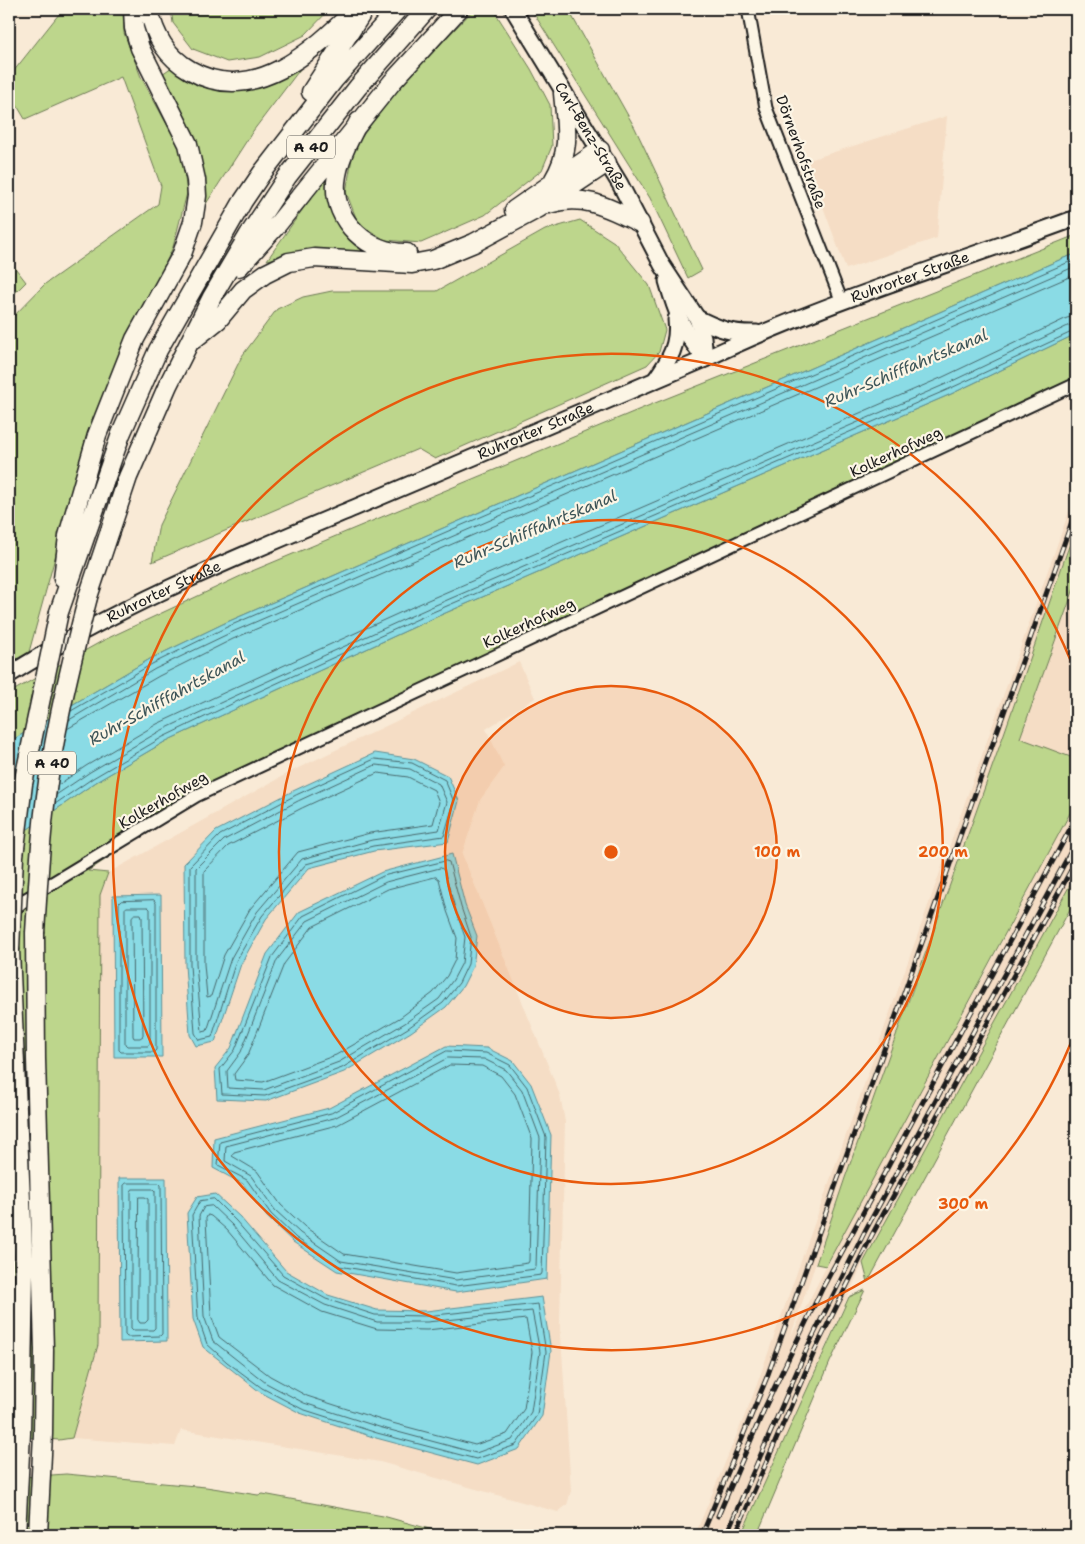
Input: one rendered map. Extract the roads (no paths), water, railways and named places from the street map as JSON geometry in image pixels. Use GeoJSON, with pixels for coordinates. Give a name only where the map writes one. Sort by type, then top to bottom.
{"type":"FeatureCollection","features":[{"type":"Feature","properties":{"kind":"highway"},"geometry":{"type":"LineString","coordinates":[[59,612],[68,536],[97,435],[135,339],[182,254],[193,222],[197,196],[196,180],[188,144],[140,48],[134,28],[133,9]]}},
{"type":"Feature","properties":{"kind":"highway"},"geometry":{"type":"LineString","coordinates":[[149,9],[152,26],[171,55],[180,64],[204,78],[219,82],[236,82],[261,78],[294,61],[332,32],[356,9]]}},
{"type":"Feature","properties":{"kind":"highway"},"geometry":{"type":"LineString","coordinates":[[262,173],[277,140],[316,85],[356,21],[366,9]]}},
{"type":"Feature","properties":{"kind":"highway","name":"A 40"},"geometry":{"type":"LineString","coordinates":[[16,1535],[21,1433],[24,1270],[10,950],[14,856],[23,784],[59,612],[121,434],[158,350],[243,201],[262,173],[334,80],[398,9]]}},
{"type":"Feature","properties":{"kind":"highway","name":"A 40"},"geometry":{"type":"LineString","coordinates":[[38,1535],[43,1434],[44,1350],[36,1060],[35,933],[42,832],[50,774],[59,717],[88,597],[128,477],[168,385],[212,296],[248,236],[287,177],[358,87],[427,9]]}},
{"type":"Feature","properties":{"kind":"highway"},"geometry":{"type":"LineString","coordinates":[[212,296],[277,225],[411,60],[459,9]]}},
{"type":"Feature","properties":{"kind":"highway"},"geometry":{"type":"LineString","coordinates":[[550,185],[566,150],[564,93]]}},
{"type":"Feature","properties":{"kind":"highway"},"geometry":{"type":"LineString","coordinates":[[360,121],[345,149],[338,169],[336,184],[340,211],[357,234],[376,248],[404,253],[437,248],[476,232],[497,221],[550,185],[603,156]]}},
{"type":"Feature","properties":{"kind":"highway"},"geometry":{"type":"LineString","coordinates":[[187,345],[218,320],[243,290],[265,274],[289,262],[314,258],[412,264],[433,260],[474,243],[539,208],[603,156]]}},
{"type":"Feature","properties":{"kind":"highway"},"geometry":{"type":"LineString","coordinates":[[539,208],[575,200],[596,203],[640,223]]}},
{"type":"Feature","properties":{"kind":"main road","name":"Carl-Benz-Straße"},"geometry":{"type":"LineString","coordinates":[[513,9],[603,156],[662,266],[697,318],[703,338],[705,359]]}},
{"type":"Feature","properties":{"kind":"main road","name":"Ruhrorter Straße"},"geometry":{"type":"LineString","coordinates":[[9,675],[75,636],[253,550],[705,359],[763,332],[1076,218]]}},
{"type":"Feature","properties":{"kind":"main road","name":"Carl-Benz-Straße"},"geometry":{"type":"LineString","coordinates":[[662,266],[674,307],[689,339],[705,359]]}},
{"type":"Feature","properties":{"kind":"main road"},"geometry":{"type":"LineString","coordinates":[[655,380],[668,362],[675,344],[677,332],[674,307]]}},
{"type":"Feature","properties":{"kind":"main road"},"geometry":{"type":"LineString","coordinates":[[697,318],[717,329],[730,332],[763,332]]}},
{"type":"Feature","properties":{"kind":"street","name":"Dörnerhofstraße"},"geometry":{"type":"LineString","coordinates":[[748,9],[766,108],[842,302]]}},
{"type":"Feature","properties":{"kind":"street","name":"Kolkerhofweg"},"geometry":{"type":"LineString","coordinates":[[9,915],[26,899],[196,796],[1076,384]]}},
{"type":"Feature","properties":{"kind":"water","name":"Ruhr-Schifffahrtskanal"},"geometry":{"type":"Polygon","coordinates":[[[1076,254],[1076,334],[951,394],[436,617],[166,741],[96,782],[9,842],[9,742],[150,659],[225,623],[1076,254]]]}},
{"type":"Feature","properties":{"kind":"water"},"geometry":{"type":"Polygon","coordinates":[[[375,753],[414,759],[448,776],[459,801],[448,842],[374,851],[309,868],[266,919],[241,964],[215,1042],[196,1046],[190,1035],[185,965],[184,864],[216,831],[293,791],[375,753]]]}},
{"type":"Feature","properties":{"kind":"water"},"geometry":{"type":"Polygon","coordinates":[[[452,854],[465,905],[477,936],[473,966],[463,986],[446,1007],[411,1032],[344,1072],[266,1101],[217,1099],[215,1068],[231,1048],[267,954],[299,912],[382,872],[452,854]]]}},
{"type":"Feature","properties":{"kind":"water"},"geometry":{"type":"Polygon","coordinates":[[[161,895],[162,1057],[114,1057],[113,896],[161,895]]]}},
{"type":"Feature","properties":{"kind":"water"},"geometry":{"type":"Polygon","coordinates":[[[446,1046],[487,1048],[513,1061],[531,1084],[551,1135],[547,1279],[456,1292],[337,1271],[293,1242],[267,1217],[243,1184],[213,1168],[214,1138],[329,1108],[446,1046]]]}},
{"type":"Feature","properties":{"kind":"water"},"geometry":{"type":"Polygon","coordinates":[[[119,1178],[166,1178],[167,1341],[120,1342],[119,1178]]]}},
{"type":"Feature","properties":{"kind":"water"},"geometry":{"type":"Polygon","coordinates":[[[215,1194],[240,1217],[286,1271],[328,1295],[377,1310],[426,1311],[542,1297],[551,1351],[542,1416],[519,1449],[477,1465],[376,1438],[300,1413],[260,1392],[203,1347],[193,1319],[187,1213],[197,1197],[215,1194]]]}},
{"type":"Feature","properties":{"kind":"railway"},"geometry":{"type":"LineString","coordinates":[[702,1535],[767,1377],[1076,510]]}},
{"type":"Feature","properties":{"kind":"railway"},"geometry":{"type":"LineString","coordinates":[[718,1516],[766,1405],[823,1287],[1076,818]]}},
{"type":"Feature","properties":{"kind":"railway"},"geometry":{"type":"LineString","coordinates":[[726,1535],[808,1346],[865,1231],[1076,842]]}},
{"type":"Feature","properties":{"kind":"railway"},"geometry":{"type":"LineString","coordinates":[[735,1535],[815,1350],[872,1235],[1076,861]]}}]}
